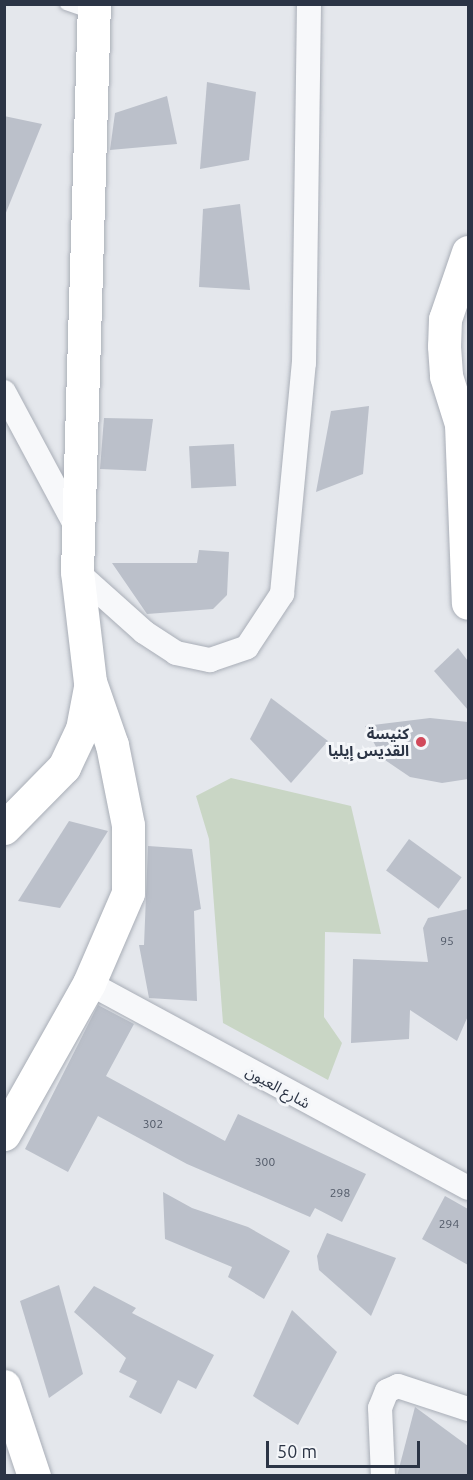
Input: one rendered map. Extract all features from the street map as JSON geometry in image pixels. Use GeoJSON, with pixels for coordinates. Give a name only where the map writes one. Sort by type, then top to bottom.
{"type":"FeatureCollection","features":[{"type":"Feature","properties":{"kind":"street"},"geometry":{"type":"LineString","coordinates":[[77,572],[144,632],[176,653],[210,660],[247,647],[282,594],[304,363],[309,4]]}},
{"type":"Feature","properties":{"kind":"street"},"geometry":{"type":"LineString","coordinates":[[4,1134],[89,982],[128,893],[130,858],[112,745],[90,682],[77,572],[84,8]]}},
{"type":"Feature","properties":{"kind":"street"},"geometry":{"type":"LineString","coordinates":[[468,252],[445,319],[446,376],[465,429],[468,603]]}},
{"type":"Feature","properties":{"kind":"street"},"geometry":{"type":"LineString","coordinates":[[4,392],[76,528]]}},
{"type":"Feature","properties":{"kind":"street"},"geometry":{"type":"LineString","coordinates":[[4,828],[64,767],[82,729],[90,682]]}},
{"type":"Feature","properties":{"kind":"street","name":"شارع العيون"},"geometry":{"type":"LineString","coordinates":[[89,982],[468,1188]]}},
{"type":"Feature","properties":{"kind":"street"},"geometry":{"type":"LineString","coordinates":[[4,1386],[34,1476]]}},
{"type":"Feature","properties":{"kind":"street"},"geometry":{"type":"LineString","coordinates":[[383,1476],[380,1408],[387,1391],[398,1386],[468,1409]]}},
{"type":"Feature","properties":{"kind":"green space"},"geometry":{"type":"Polygon","coordinates":[[[231,778],[351,806],[381,934],[325,932],[324,1017],[342,1043],[328,1080],[223,1023],[209,839],[196,796],[231,778]]]}},
{"type":"Feature","properties":{"kind":"building"},"geometry":{"type":"Polygon","coordinates":[[[207,82],[256,92],[249,160],[200,169],[207,82]]]}},
{"type":"Feature","properties":{"kind":"building"},"geometry":{"type":"Polygon","coordinates":[[[167,96],[177,144],[110,150],[115,113],[167,96]]]}},
{"type":"Feature","properties":{"kind":"building"},"geometry":{"type":"Polygon","coordinates":[[[4,116],[42,124],[5,215],[4,215],[4,116]]]}},
{"type":"Feature","properties":{"kind":"building"},"geometry":{"type":"Polygon","coordinates":[[[240,204],[250,290],[199,287],[203,209],[240,204]]]}},
{"type":"Feature","properties":{"kind":"building"},"geometry":{"type":"Polygon","coordinates":[[[369,406],[363,474],[316,492],[331,411],[369,406]]]}},
{"type":"Feature","properties":{"kind":"building"},"geometry":{"type":"Polygon","coordinates":[[[104,418],[153,419],[146,471],[100,469],[104,418]]]}},
{"type":"Feature","properties":{"kind":"building"},"geometry":{"type":"Polygon","coordinates":[[[234,444],[236,486],[191,488],[189,446],[234,444]]]}},
{"type":"Feature","properties":{"kind":"building"},"geometry":{"type":"Polygon","coordinates":[[[199,550],[229,552],[227,595],[213,609],[147,614],[112,563],[197,563],[199,550]]]}},
{"type":"Feature","properties":{"kind":"building"},"geometry":{"type":"Polygon","coordinates":[[[458,648],[468,661],[468,710],[434,671],[458,648]]]}},
{"type":"Feature","properties":{"kind":"building"},"geometry":{"type":"Polygon","coordinates":[[[271,698],[328,741],[291,783],[250,739],[271,698]]]}},
{"type":"Feature","properties":{"kind":"building","name":"كنيسة القديس إيليا"},"geometry":{"type":"Polygon","coordinates":[[[430,718],[468,722],[468,779],[442,783],[410,777],[382,758],[365,726],[430,718]]]}},
{"type":"Feature","properties":{"kind":"building"},"geometry":{"type":"Polygon","coordinates":[[[69,821],[108,831],[60,908],[18,901],[69,821]]]}},
{"type":"Feature","properties":{"kind":"building"},"geometry":{"type":"Polygon","coordinates":[[[409,839],[462,877],[439,909],[386,871],[409,839]]]}},
{"type":"Feature","properties":{"kind":"building"},"geometry":{"type":"Polygon","coordinates":[[[148,846],[192,849],[201,909],[194,911],[197,1001],[149,998],[139,945],[144,945],[148,846]]]}},
{"type":"Feature","properties":{"kind":"building"},"geometry":{"type":"Polygon","coordinates":[[[468,909],[468,1016],[457,1041],[410,1010],[409,1039],[351,1043],[353,959],[428,962],[423,928],[428,918],[468,909]]]}},
{"type":"Feature","properties":{"kind":"building"},"geometry":{"type":"Polygon","coordinates":[[[98,1005],[134,1024],[106,1076],[225,1141],[238,1114],[366,1174],[342,1222],[315,1208],[310,1217],[187,1164],[98,1116],[68,1172],[25,1149],[98,1005]]]}},
{"type":"Feature","properties":{"kind":"building"},"geometry":{"type":"Polygon","coordinates":[[[163,1192],[192,1208],[248,1227],[290,1251],[264,1299],[228,1277],[232,1267],[165,1239],[163,1192]]]}},
{"type":"Feature","properties":{"kind":"building"},"geometry":{"type":"Polygon","coordinates":[[[445,1196],[468,1209],[468,1265],[422,1239],[445,1196]]]}},
{"type":"Feature","properties":{"kind":"building"},"geometry":{"type":"Polygon","coordinates":[[[327,1233],[396,1258],[371,1316],[319,1270],[317,1256],[327,1233]]]}},
{"type":"Feature","properties":{"kind":"building"},"geometry":{"type":"Polygon","coordinates":[[[59,1285],[83,1374],[49,1398],[20,1301],[59,1285]]]}},
{"type":"Feature","properties":{"kind":"building"},"geometry":{"type":"Polygon","coordinates":[[[94,1286],[136,1308],[132,1313],[214,1355],[196,1389],[178,1380],[161,1414],[129,1397],[137,1381],[119,1372],[126,1358],[74,1312],[94,1286]]]}},
{"type":"Feature","properties":{"kind":"building"},"geometry":{"type":"Polygon","coordinates":[[[292,1310],[337,1352],[298,1425],[253,1396],[292,1310]]]}},
{"type":"Feature","properties":{"kind":"building"},"geometry":{"type":"Polygon","coordinates":[[[415,1407],[468,1446],[468,1476],[397,1476],[415,1407]]]}},
{"type":"Feature","properties":{"kind":"place","name":"كنيسة القديس إيليا"},"geometry":{"type":"Point","coordinates":[421,742]}}]}
